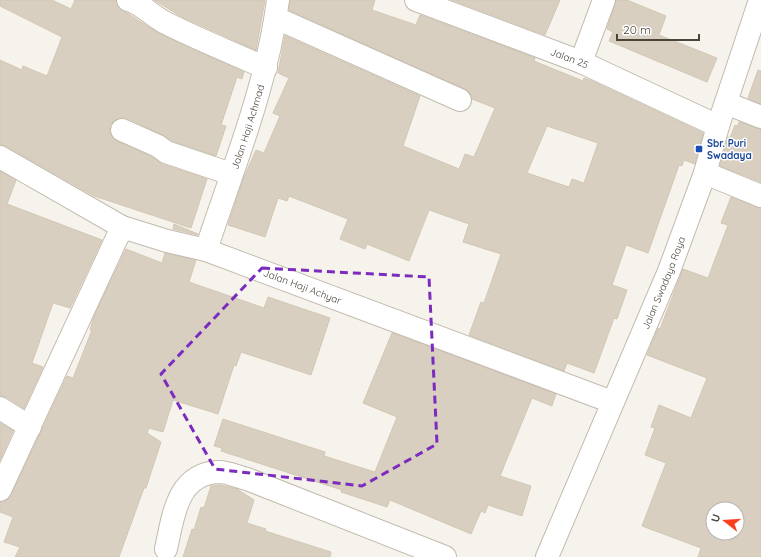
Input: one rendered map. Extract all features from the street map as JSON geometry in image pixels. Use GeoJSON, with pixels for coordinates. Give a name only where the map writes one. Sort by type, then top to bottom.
{"type":"FeatureCollection","features":[{"type":"Feature","properties":{"kind":"street"},"geometry":{"type":"LineString","coordinates":[[111,0],[119,0]]}},
{"type":"Feature","properties":{"kind":"street"},"geometry":{"type":"LineString","coordinates":[[128,0],[141,5],[145,10],[165,22],[266,68]]}},
{"type":"Feature","properties":{"kind":"street","name":"Jalan 25"},"geometry":{"type":"LineString","coordinates":[[416,0],[581,62],[718,126]]}},
{"type":"Feature","properties":{"kind":"street"},"geometry":{"type":"LineString","coordinates":[[581,62],[604,0]]}},
{"type":"Feature","properties":{"kind":"street","name":"Jalan Swadaya Raya"},"geometry":{"type":"LineString","coordinates":[[548,556],[612,402],[669,271],[705,173],[718,126],[760,0]]}},
{"type":"Feature","properties":{"kind":"street"},"geometry":{"type":"LineString","coordinates":[[277,9],[460,100]]}},
{"type":"Feature","properties":{"kind":"street","name":"Jalan Haji Achmad"},"geometry":{"type":"LineString","coordinates":[[206,250],[266,68],[277,9]]}},
{"type":"Feature","properties":{"kind":"street"},"geometry":{"type":"LineString","coordinates":[[726,103],[761,117]]}},
{"type":"Feature","properties":{"kind":"street"},"geometry":{"type":"LineString","coordinates":[[122,130],[158,146],[166,152],[231,174]]}},
{"type":"Feature","properties":{"kind":"street","name":"Jalan Haji Achyar"},"geometry":{"type":"LineString","coordinates":[[0,157],[122,227],[167,241],[206,250],[612,402]]}},
{"type":"Feature","properties":{"kind":"street"},"geometry":{"type":"LineString","coordinates":[[705,173],[761,196]]}},
{"type":"Feature","properties":{"kind":"street"},"geometry":{"type":"LineString","coordinates":[[0,490],[122,227]]}},
{"type":"Feature","properties":{"kind":"street"},"geometry":{"type":"LineString","coordinates":[[0,408],[30,427]]}},
{"type":"Feature","properties":{"kind":"street"},"geometry":{"type":"LineString","coordinates":[[166,549],[175,506],[186,486],[201,476],[220,472],[247,479],[445,557]]}},
{"type":"Feature","properties":{"kind":"highlighted area"},"geometry":{"type":"Polygon","coordinates":[[[262,268],[429,277],[437,444],[362,486],[215,469],[161,374],[262,268]]]}},
{"type":"Feature","properties":{"kind":"building"},"geometry":{"type":"Polygon","coordinates":[[[0,0],[52,0],[71,9],[75,0],[116,0],[119,8],[158,33],[244,72],[242,79],[237,77],[221,125],[226,126],[216,156],[172,141],[163,135],[127,118],[115,120],[110,125],[112,137],[117,141],[152,157],[162,164],[207,179],[191,228],[94,196],[6,146],[0,145],[0,60],[22,70],[23,66],[47,76],[62,37],[0,6],[0,0]]]}},
{"type":"Feature","properties":{"kind":"building"},"geometry":{"type":"Polygon","coordinates":[[[154,0],[265,0],[256,50],[182,17],[154,0]]]}},
{"type":"Feature","properties":{"kind":"building"},"geometry":{"type":"Polygon","coordinates":[[[290,0],[375,0],[372,10],[416,25],[420,15],[535,58],[534,61],[583,81],[584,78],[592,81],[703,133],[695,164],[684,160],[682,166],[679,165],[648,253],[626,245],[612,285],[627,290],[617,319],[614,318],[594,373],[567,363],[564,371],[469,335],[481,302],[484,303],[501,254],[463,242],[469,224],[429,210],[409,261],[367,244],[365,249],[340,239],[348,219],[289,196],[287,201],[278,198],[265,237],[228,225],[244,177],[256,150],[264,153],[280,116],[273,113],[289,78],[278,73],[285,36],[420,96],[403,146],[459,169],[465,154],[474,157],[495,108],[472,99],[470,93],[465,89],[289,10],[290,0]],[[547,126],[527,173],[569,187],[572,179],[584,183],[598,143],[547,126]]]}},
{"type":"Feature","properties":{"kind":"building"},"geometry":{"type":"Polygon","coordinates":[[[452,0],[560,0],[545,35],[452,0]]]}},
{"type":"Feature","properties":{"kind":"building"},"geometry":{"type":"Polygon","coordinates":[[[616,0],[627,0],[666,16],[659,35],[717,58],[707,82],[609,41],[613,32],[607,29],[616,0]]]}},
{"type":"Feature","properties":{"kind":"building"},"geometry":{"type":"Polygon","coordinates":[[[758,70],[761,71],[761,104],[748,98],[758,70]]]}},
{"type":"Feature","properties":{"kind":"building"},"geometry":{"type":"Polygon","coordinates":[[[739,122],[761,129],[761,182],[720,166],[728,137],[730,138],[735,125],[738,126],[739,122]]]}},
{"type":"Feature","properties":{"kind":"building"},"geometry":{"type":"Polygon","coordinates":[[[0,171],[16,180],[7,204],[102,240],[70,308],[53,303],[32,363],[43,367],[24,408],[7,397],[0,396],[0,171]]]}},
{"type":"Feature","properties":{"kind":"building"},"geometry":{"type":"Polygon","coordinates":[[[731,197],[761,208],[761,557],[698,557],[701,548],[642,526],[666,463],[645,455],[655,428],[651,427],[659,405],[691,418],[707,378],[647,355],[658,328],[660,329],[683,269],[708,278],[728,225],[721,223],[731,197]]]}},
{"type":"Feature","properties":{"kind":"building"},"geometry":{"type":"Polygon","coordinates":[[[174,224],[198,234],[198,235],[173,229],[174,224]]]}},
{"type":"Feature","properties":{"kind":"building"},"geometry":{"type":"Polygon","coordinates":[[[126,249],[162,263],[165,253],[196,260],[189,282],[264,308],[268,297],[330,318],[311,375],[241,352],[236,366],[234,365],[218,414],[173,400],[163,432],[149,428],[147,433],[161,442],[146,488],[144,488],[119,557],[15,557],[20,547],[4,542],[13,517],[0,512],[0,502],[7,500],[11,495],[67,376],[73,378],[92,330],[90,330],[94,316],[126,249]]]}},
{"type":"Feature","properties":{"kind":"building"},"geometry":{"type":"Polygon","coordinates":[[[392,333],[556,394],[552,406],[532,398],[500,476],[531,486],[522,516],[488,505],[485,513],[481,511],[471,534],[390,500],[387,507],[341,492],[342,490],[221,451],[222,448],[214,446],[223,419],[325,452],[324,456],[375,472],[397,417],[363,403],[392,333]]]}},
{"type":"Feature","properties":{"kind":"building"},"geometry":{"type":"Polygon","coordinates":[[[0,423],[13,431],[0,460],[0,423]]]}},
{"type":"Feature","properties":{"kind":"building"},"geometry":{"type":"Polygon","coordinates":[[[220,485],[237,489],[254,500],[247,523],[266,529],[265,531],[331,552],[330,557],[183,557],[192,529],[194,530],[201,507],[204,508],[211,486],[220,485]]]}},
{"type":"Feature","properties":{"kind":"place","name":"Sbr. Puri Swadaya"},"geometry":{"type":"Point","coordinates":[699,149]}}]}
